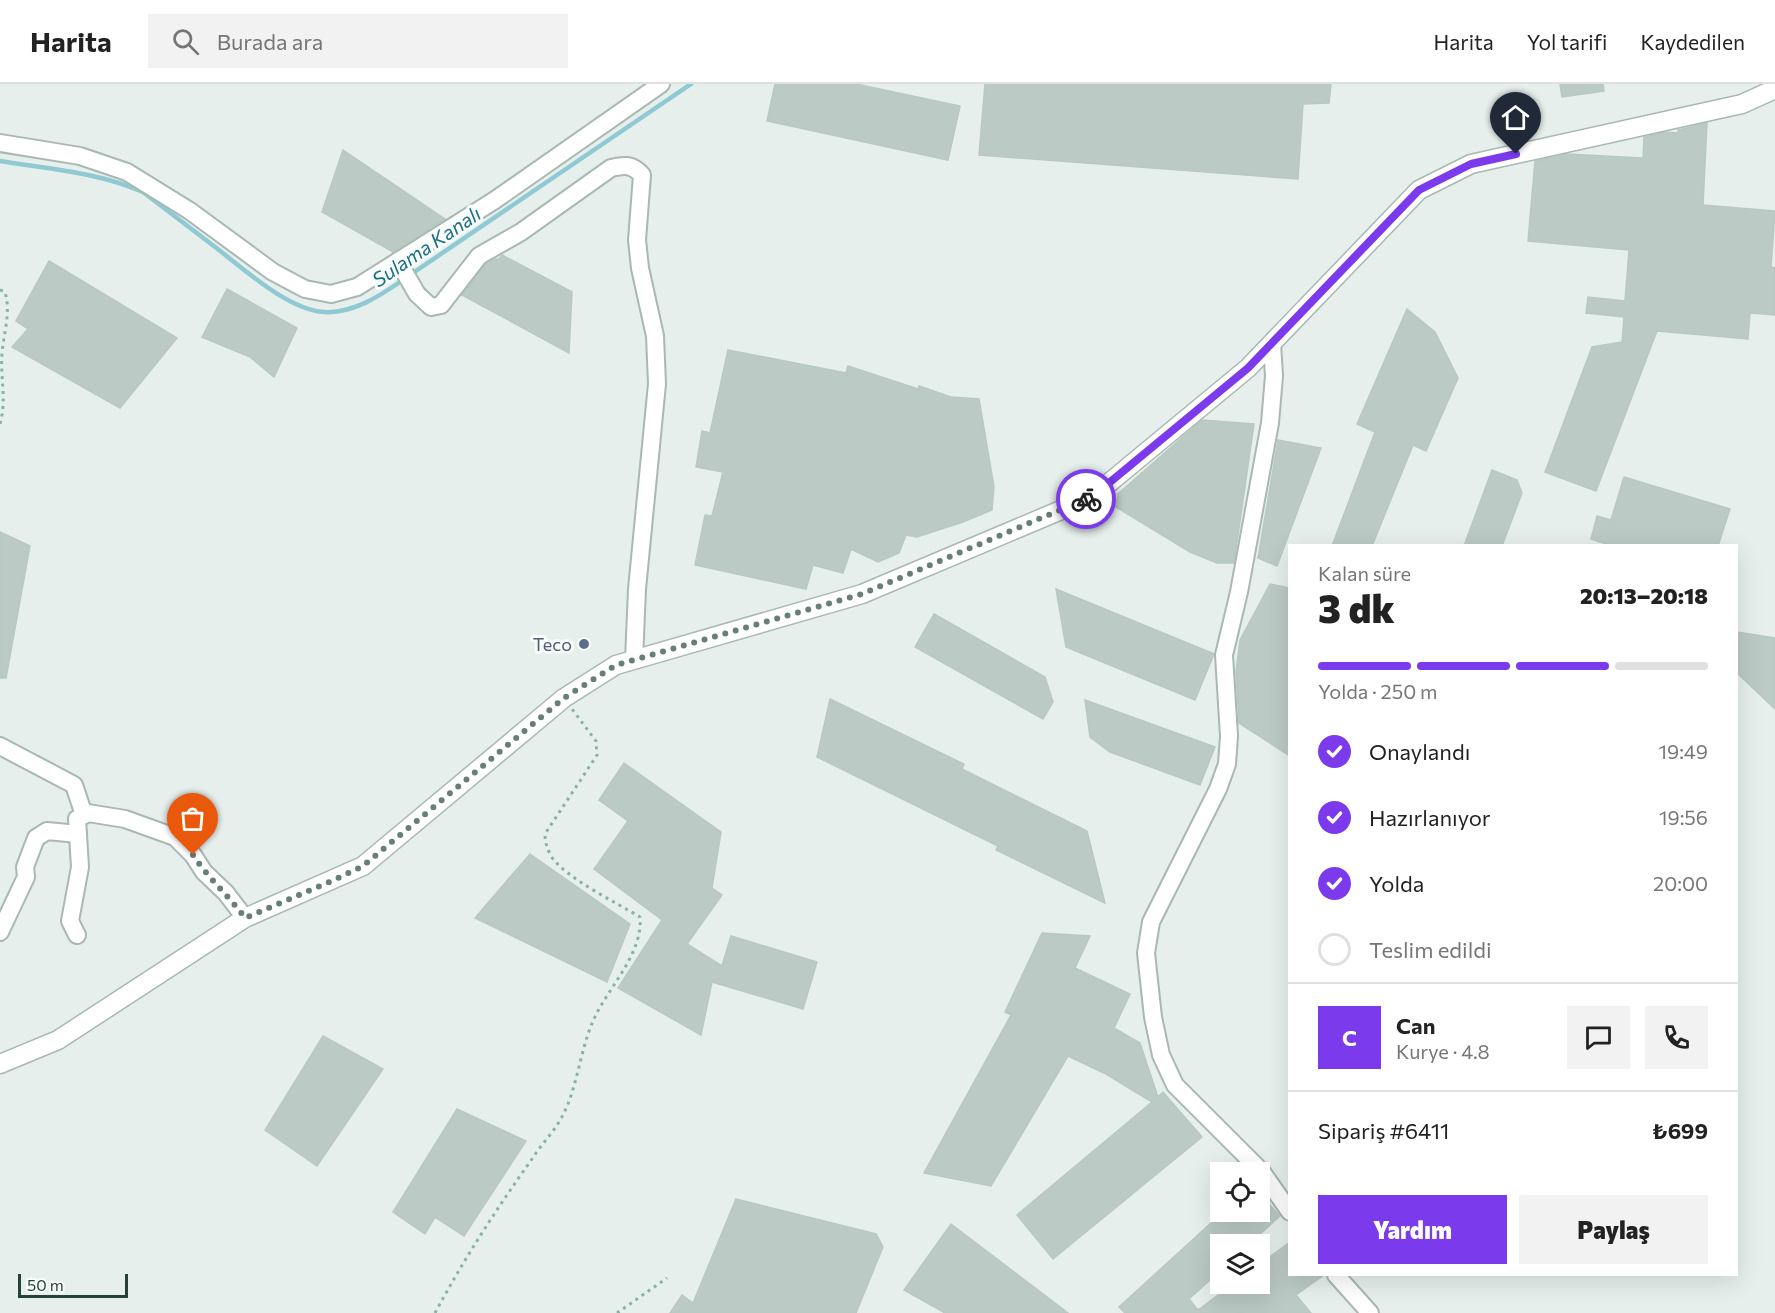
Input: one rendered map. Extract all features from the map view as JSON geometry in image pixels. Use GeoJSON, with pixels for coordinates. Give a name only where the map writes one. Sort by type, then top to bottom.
{"type":"FeatureCollection","features":[{"type":"Feature","properties":{"kind":"street"},"geometry":{"type":"LineString","coordinates":[[0,143],[80,156],[127,172],[190,211],[273,272],[305,289],[331,294],[404,272],[495,200],[661,84]]}},
{"type":"Feature","properties":{"kind":"street"},"geometry":{"type":"LineString","coordinates":[[0,1064],[58,1040],[245,918],[363,866],[564,698],[616,665],[862,594],[1092,497],[1248,368],[1419,190],[1471,164],[1742,104],[1775,89]]}},
{"type":"Feature","properties":{"kind":"street"},"geometry":{"type":"LineString","coordinates":[[404,272],[417,294],[431,307],[441,305],[479,256],[521,232],[611,168],[627,164],[642,175],[637,240],[640,268],[655,336],[657,384],[637,590],[634,660]]}},
{"type":"Feature","properties":{"kind":"street"},"geometry":{"type":"LineString","coordinates":[[1272,343],[1274,376],[1270,423],[1239,592],[1224,655],[1229,736],[1227,764],[1218,789],[1151,922],[1146,953],[1153,1017],[1161,1054],[1175,1086],[1262,1172],[1288,1209]]}},
{"type":"Feature","properties":{"kind":"street"},"geometry":{"type":"LineString","coordinates":[[0,747],[74,785],[84,815]]}},
{"type":"Feature","properties":{"kind":"street"},"geometry":{"type":"LineString","coordinates":[[77,934],[70,921],[80,867],[77,819],[88,813],[125,819],[175,837],[193,855],[204,872],[226,893],[245,918]]}},
{"type":"Feature","properties":{"kind":"street"},"geometry":{"type":"LineString","coordinates":[[0,932],[26,877],[25,867],[36,838],[48,831],[78,834]]}},
{"type":"Feature","properties":{"kind":"street"},"geometry":{"type":"LineString","coordinates":[[1337,1276],[1370,1313]]}},
{"type":"Feature","properties":{"kind":"path"},"geometry":{"type":"LineString","coordinates":[[0,290],[5,292],[9,304],[2,355],[4,411],[0,424]]}},
{"type":"Feature","properties":{"kind":"path"},"geometry":{"type":"LineString","coordinates":[[435,1313],[461,1264],[560,1121],[573,1088],[593,1019],[636,946],[641,928],[640,917],[570,874],[552,858],[545,843],[545,834],[597,755],[596,741],[564,698]]}},
{"type":"Feature","properties":{"kind":"path"},"geometry":{"type":"LineString","coordinates":[[617,1313],[667,1278]]}},
{"type":"Feature","properties":{"kind":"building"},"geometry":{"type":"Polygon","coordinates":[[[775,84],[856,84],[960,106],[948,160],[767,121],[775,84]]]}},
{"type":"Feature","properties":{"kind":"building"},"geometry":{"type":"Polygon","coordinates":[[[985,84],[1331,84],[1329,103],[1303,104],[1298,179],[979,155],[985,84]]]}},
{"type":"Feature","properties":{"kind":"building"},"geometry":{"type":"Polygon","coordinates":[[[1560,84],[1603,84],[1604,91],[1562,97],[1560,84]]]}},
{"type":"Feature","properties":{"kind":"building"},"geometry":{"type":"Polygon","coordinates":[[[1707,123],[1703,205],[1775,211],[1771,267],[1775,268],[1775,315],[1750,313],[1748,339],[1657,331],[1596,491],[1545,472],[1592,347],[1622,342],[1624,317],[1586,313],[1588,297],[1625,301],[1629,250],[1528,241],[1535,161],[1567,154],[1643,158],[1644,137],[1665,132],[1678,133],[1678,130],[1707,123]]]}},
{"type":"Feature","properties":{"kind":"building"},"geometry":{"type":"Polygon","coordinates":[[[343,150],[445,219],[393,252],[322,212],[343,150]]]}},
{"type":"Feature","properties":{"kind":"building"},"geometry":{"type":"Polygon","coordinates":[[[502,255],[572,292],[569,353],[462,295],[486,264],[499,259],[502,255]]]}},
{"type":"Feature","properties":{"kind":"building"},"geometry":{"type":"Polygon","coordinates":[[[49,261],[177,338],[120,408],[12,347],[28,329],[16,321],[49,261]]]}},
{"type":"Feature","properties":{"kind":"building"},"geometry":{"type":"Polygon","coordinates":[[[227,289],[297,328],[274,377],[250,357],[202,337],[227,289]]]}},
{"type":"Feature","properties":{"kind":"building"},"geometry":{"type":"Polygon","coordinates":[[[1407,309],[1435,332],[1458,378],[1426,451],[1413,445],[1373,544],[1333,544],[1375,432],[1357,424],[1407,309]]]}},
{"type":"Feature","properties":{"kind":"building"},"geometry":{"type":"Polygon","coordinates":[[[728,350],[846,373],[848,366],[918,389],[919,386],[951,397],[979,399],[994,487],[992,510],[917,537],[906,535],[899,553],[878,562],[851,549],[843,573],[813,565],[806,589],[695,565],[705,515],[712,516],[723,472],[696,467],[702,431],[710,433],[728,350]]]}},
{"type":"Feature","properties":{"kind":"building"},"geometry":{"type":"Polygon","coordinates":[[[1202,420],[1254,424],[1234,563],[1217,563],[1190,552],[1116,507],[1118,494],[1202,420]]]}},
{"type":"Feature","properties":{"kind":"building"},"geometry":{"type":"Polygon","coordinates":[[[1278,440],[1321,448],[1277,566],[1258,558],[1278,440]]]}},
{"type":"Feature","properties":{"kind":"building"},"geometry":{"type":"Polygon","coordinates":[[[1492,470],[1517,480],[1522,493],[1503,544],[1465,544],[1492,470]]]}},
{"type":"Feature","properties":{"kind":"building"},"geometry":{"type":"Polygon","coordinates":[[[1624,477],[1730,509],[1719,544],[1606,544],[1591,539],[1597,516],[1611,520],[1624,477]]]}},
{"type":"Feature","properties":{"kind":"building"},"geometry":{"type":"Polygon","coordinates":[[[0,532],[30,546],[6,678],[0,678],[0,532]]]}},
{"type":"Feature","properties":{"kind":"building"},"geometry":{"type":"Polygon","coordinates":[[[1270,584],[1288,588],[1288,755],[1239,723],[1236,672],[1240,640],[1270,584]]]}},
{"type":"Feature","properties":{"kind":"building"},"geometry":{"type":"Polygon","coordinates":[[[1056,589],[1214,654],[1195,700],[1066,647],[1056,589]]]}},
{"type":"Feature","properties":{"kind":"building"},"geometry":{"type":"Polygon","coordinates":[[[934,614],[1045,677],[1053,702],[1043,719],[915,647],[934,614]]]}},
{"type":"Feature","properties":{"kind":"building"},"geometry":{"type":"Polygon","coordinates":[[[1738,632],[1775,638],[1775,709],[1738,674],[1738,632]]]}},
{"type":"Feature","properties":{"kind":"building"},"geometry":{"type":"Polygon","coordinates":[[[830,699],[964,764],[962,769],[1087,831],[1105,903],[996,850],[998,846],[817,757],[830,699]]]}},
{"type":"Feature","properties":{"kind":"building"},"geometry":{"type":"Polygon","coordinates":[[[1085,700],[1215,747],[1200,785],[1110,752],[1090,737],[1085,700]]]}},
{"type":"Feature","properties":{"kind":"building"},"geometry":{"type":"Polygon","coordinates":[[[624,763],[721,832],[712,888],[722,895],[687,944],[722,966],[731,936],[817,962],[803,1009],[712,982],[701,1035],[618,988],[662,920],[594,869],[628,821],[599,800],[624,763]]]}},
{"type":"Feature","properties":{"kind":"building"},"geometry":{"type":"Polygon","coordinates":[[[530,854],[630,924],[607,982],[475,918],[530,854]]]}},
{"type":"Feature","properties":{"kind":"building"},"geometry":{"type":"Polygon","coordinates":[[[1042,933],[1090,936],[1075,968],[1130,994],[1114,1028],[1140,1043],[1158,1097],[1163,1092],[1202,1137],[1053,1259],[1017,1215],[1152,1102],[1106,1074],[1068,1056],[991,1186],[924,1173],[1011,1015],[1005,1012],[1042,933]]]}},
{"type":"Feature","properties":{"kind":"building"},"geometry":{"type":"Polygon","coordinates":[[[323,1036],[383,1069],[317,1166],[265,1130],[323,1036]]]}},
{"type":"Feature","properties":{"kind":"building"},"geometry":{"type":"Polygon","coordinates":[[[457,1109],[526,1141],[464,1236],[435,1217],[425,1234],[393,1212],[457,1109]]]}},
{"type":"Feature","properties":{"kind":"building"},"geometry":{"type":"Polygon","coordinates":[[[736,1199],[876,1234],[883,1247],[856,1313],[670,1313],[682,1295],[693,1303],[736,1199]]]}},
{"type":"Feature","properties":{"kind":"building"},"geometry":{"type":"Polygon","coordinates":[[[1270,1205],[1280,1216],[1260,1234],[1210,1234],[1210,1280],[1189,1299],[1198,1310],[1220,1294],[1270,1294],[1270,1257],[1288,1243],[1288,1276],[1323,1276],[1296,1295],[1311,1313],[1125,1313],[1119,1307],[1212,1222],[1270,1222],[1270,1205]]]}},
{"type":"Feature","properties":{"kind":"building"},"geometry":{"type":"Polygon","coordinates":[[[951,1224],[1068,1313],[945,1313],[904,1290],[951,1224]]]}},
{"type":"Feature","properties":{"kind":"waterway","name":"Sulama Kanalı"},"geometry":{"type":"LineString","coordinates":[[410,275],[691,84]]}},
{"type":"Feature","properties":{"kind":"waterway","name":"Sulama Kanalı"},"geometry":{"type":"LineString","coordinates":[[0,161],[91,176],[143,192],[268,288],[311,310],[335,312],[356,307],[403,280]]}},
{"type":"Feature","properties":{"kind":"way so far"},"geometry":{"type":"LineString","coordinates":[[193,855],[204,872],[226,893],[245,918],[363,866],[564,698],[616,665],[862,594],[1086,499]]}},
{"type":"Feature","properties":{"kind":"place","name":"Teco"},"geometry":{"type":"Point","coordinates":[584,644]}},
{"type":"Feature","properties":{"kind":"route"},"geometry":{"type":"LineString","coordinates":[[1086,499],[1092,497],[1248,368],[1419,190],[1471,164],[1516,154]]}}]}
